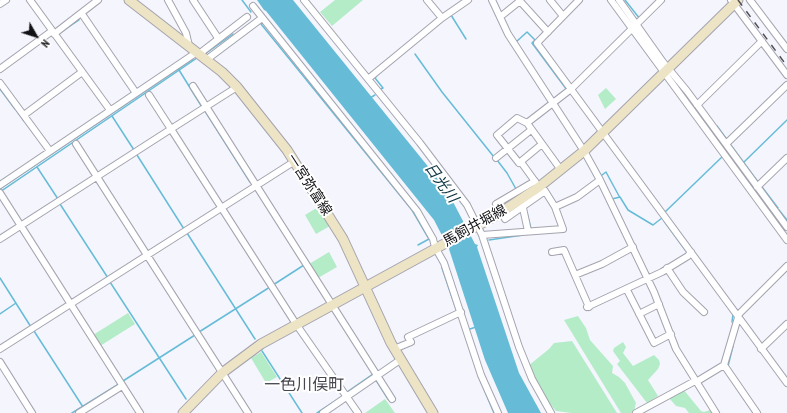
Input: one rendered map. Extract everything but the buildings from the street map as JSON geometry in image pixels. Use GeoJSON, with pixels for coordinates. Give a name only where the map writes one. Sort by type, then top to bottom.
{"type":"FeatureCollection","features":[{"type":"Feature","properties":{"kind":"main road","name":"一宮弥富線"},"geometry":{"type":"LineString","coordinates":[[129,0],[198,53],[237,87],[294,162],[343,239],[394,349],[433,413]]}},
{"type":"Feature","properties":{"kind":"main road","name":"馬飼井堀線"},"geometry":{"type":"LineString","coordinates":[[187,412],[222,373],[261,344],[501,212],[540,186],[584,151],[734,1]]}},
{"type":"Feature","properties":{"kind":"street"},"geometry":{"type":"LineString","coordinates":[[0,4],[6,0]]}},
{"type":"Feature","properties":{"kind":"street"},"geometry":{"type":"LineString","coordinates":[[30,0],[110,110]]}},
{"type":"Feature","properties":{"kind":"street"},"geometry":{"type":"LineString","coordinates":[[0,69],[53,32],[82,14],[98,0]]}},
{"type":"Feature","properties":{"kind":"street"},"geometry":{"type":"LineString","coordinates":[[168,0],[186,33],[189,46]]}},
{"type":"Feature","properties":{"kind":"street"},"geometry":{"type":"LineString","coordinates":[[193,0],[218,38]]}},
{"type":"Feature","properties":{"kind":"street"},"geometry":{"type":"LineString","coordinates":[[304,0],[448,179],[467,205],[476,226],[482,235],[518,347],[532,379],[551,413]]}},
{"type":"Feature","properties":{"kind":"street"},"geometry":{"type":"LineString","coordinates":[[427,0],[442,18]]}},
{"type":"Feature","properties":{"kind":"street"},"geometry":{"type":"LineString","coordinates":[[368,79],[442,18],[468,0]]}},
{"type":"Feature","properties":{"kind":"street"},"geometry":{"type":"LineString","coordinates":[[492,0],[508,34],[552,104],[584,151],[600,180],[648,279],[682,361],[716,413]]}},
{"type":"Feature","properties":{"kind":"street"},"geometry":{"type":"LineString","coordinates":[[550,0],[563,16]]}},
{"type":"Feature","properties":{"kind":"street"},"geometry":{"type":"LineString","coordinates":[[579,0],[537,43],[761,349],[786,380]]}},
{"type":"Feature","properties":{"kind":"street"},"geometry":{"type":"LineString","coordinates":[[611,0],[634,26],[787,240]]}},
{"type":"Feature","properties":{"kind":"street"},"geometry":{"type":"LineString","coordinates":[[619,0],[634,26]]}},
{"type":"Feature","properties":{"kind":"street"},"geometry":{"type":"LineString","coordinates":[[527,123],[570,89],[661,0]]}},
{"type":"Feature","properties":{"kind":"street"},"geometry":{"type":"LineString","coordinates":[[750,0],[787,49]]}},
{"type":"Feature","properties":{"kind":"street"},"geometry":{"type":"LineString","coordinates":[[500,17],[520,1],[548,32]]}},
{"type":"Feature","properties":{"kind":"street"},"geometry":{"type":"LineString","coordinates":[[734,1],[787,75]]}},
{"type":"Feature","properties":{"kind":"street"},"geometry":{"type":"LineString","coordinates":[[253,6],[417,211],[433,239],[444,263],[481,375],[498,413]]}},
{"type":"Feature","properties":{"kind":"street"},"geometry":{"type":"LineString","coordinates":[[82,14],[136,93]]}},
{"type":"Feature","properties":{"kind":"street"},"geometry":{"type":"LineString","coordinates":[[0,185],[110,110],[198,53],[247,17]]}},
{"type":"Feature","properties":{"kind":"street"},"geometry":{"type":"LineString","coordinates":[[206,60],[262,18]]}},
{"type":"Feature","properties":{"kind":"street"},"geometry":{"type":"LineString","coordinates":[[697,105],[762,41]]}},
{"type":"Feature","properties":{"kind":"street"},"geometry":{"type":"LineString","coordinates":[[666,70],[697,105],[787,227]]}},
{"type":"Feature","properties":{"kind":"street"},"geometry":{"type":"LineString","coordinates":[[24,115],[82,72]]}},
{"type":"Feature","properties":{"kind":"street"},"geometry":{"type":"LineString","coordinates":[[0,83],[50,151]]}},
{"type":"Feature","properties":{"kind":"street"},"geometry":{"type":"LineString","coordinates":[[726,144],[787,85]]}},
{"type":"Feature","properties":{"kind":"street"},"geometry":{"type":"LineString","coordinates":[[193,86],[392,399]]}},
{"type":"Feature","properties":{"kind":"street"},"geometry":{"type":"LineString","coordinates":[[0,239],[237,87]]}},
{"type":"Feature","properties":{"kind":"street"},"geometry":{"type":"LineString","coordinates":[[149,95],[296,324],[358,413]]}},
{"type":"Feature","properties":{"kind":"street"},"geometry":{"type":"LineString","coordinates":[[482,235],[563,229],[555,207],[521,162],[519,163],[497,135],[517,118],[527,123],[561,170]]}},
{"type":"Feature","properties":{"kind":"street"},"geometry":{"type":"LineString","coordinates":[[496,158],[531,130]]}},
{"type":"Feature","properties":{"kind":"street"},"geometry":{"type":"LineString","coordinates":[[76,144],[248,413]]}},
{"type":"Feature","properties":{"kind":"street"},"geometry":{"type":"LineString","coordinates":[[521,162],[542,144]]}},
{"type":"Feature","properties":{"kind":"street"},"geometry":{"type":"LineString","coordinates":[[757,187],[787,158]]}},
{"type":"Feature","properties":{"kind":"street"},"geometry":{"type":"LineString","coordinates":[[0,350],[294,162]]}},
{"type":"Feature","properties":{"kind":"street"},"geometry":{"type":"LineString","coordinates":[[555,207],[577,197],[600,180]]}},
{"type":"Feature","properties":{"kind":"street"},"geometry":{"type":"LineString","coordinates":[[498,207],[496,204],[540,186]]}},
{"type":"Feature","properties":{"kind":"street"},"geometry":{"type":"LineString","coordinates":[[504,217],[505,219],[523,208],[540,186]]}},
{"type":"Feature","properties":{"kind":"street"},"geometry":{"type":"LineString","coordinates":[[0,194],[140,413]]}},
{"type":"Feature","properties":{"kind":"street"},"geometry":{"type":"LineString","coordinates":[[523,208],[528,231]]}},
{"type":"Feature","properties":{"kind":"street"},"geometry":{"type":"LineString","coordinates":[[575,275],[602,264],[633,247]]}},
{"type":"Feature","properties":{"kind":"street"},"geometry":{"type":"LineString","coordinates":[[552,252],[564,250],[588,307],[648,279],[688,256],[691,252]]}},
{"type":"Feature","properties":{"kind":"street"},"geometry":{"type":"LineString","coordinates":[[636,413],[696,382],[724,365],[738,316],[787,266]]}},
{"type":"Feature","properties":{"kind":"street"},"geometry":{"type":"LineString","coordinates":[[667,268],[683,292],[704,312]]}},
{"type":"Feature","properties":{"kind":"street"},"geometry":{"type":"LineString","coordinates":[[627,290],[654,343],[671,334]]}},
{"type":"Feature","properties":{"kind":"street"},"geometry":{"type":"LineString","coordinates":[[639,314],[659,304]]}},
{"type":"Feature","properties":{"kind":"street"},"geometry":{"type":"LineString","coordinates":[[394,349],[410,342],[408,337],[461,312]]}},
{"type":"Feature","properties":{"kind":"street"},"geometry":{"type":"LineString","coordinates":[[761,349],[787,324]]}},
{"type":"Feature","properties":{"kind":"street"},"geometry":{"type":"LineString","coordinates":[[323,413],[400,360]]}},
{"type":"Feature","properties":{"kind":"street"},"geometry":{"type":"LineString","coordinates":[[0,362],[32,413]]}},
{"type":"Feature","properties":{"kind":"street"},"geometry":{"type":"LineString","coordinates":[[724,365],[757,413]]}},
{"type":"Feature","properties":{"kind":"street"},"geometry":{"type":"LineString","coordinates":[[79,413],[122,386]]}},
{"type":"Feature","properties":{"kind":"green space"},"geometry":{"type":"Polygon","coordinates":[[[335,0],[363,0],[332,26],[320,12],[335,0]]]}},
{"type":"Feature","properties":{"kind":"green space"},"geometry":{"type":"Polygon","coordinates":[[[606,88],[616,99],[605,109],[598,95],[606,88]]]}},
{"type":"Feature","properties":{"kind":"green space"},"geometry":{"type":"Polygon","coordinates":[[[318,207],[330,226],[316,234],[305,215],[318,207]]]}},
{"type":"Feature","properties":{"kind":"green space"},"geometry":{"type":"Polygon","coordinates":[[[329,252],[337,267],[318,278],[309,264],[329,252]]]}},
{"type":"Feature","properties":{"kind":"green space"},"geometry":{"type":"Polygon","coordinates":[[[128,313],[135,324],[100,346],[93,335],[128,313]]]}},
{"type":"Feature","properties":{"kind":"green space"},"geometry":{"type":"Polygon","coordinates":[[[578,316],[586,328],[590,340],[613,366],[612,373],[625,383],[636,403],[632,413],[621,413],[564,320],[578,316]]]}},
{"type":"Feature","properties":{"kind":"green space"},"geometry":{"type":"Polygon","coordinates":[[[572,341],[617,413],[571,413],[556,411],[546,399],[528,366],[554,343],[572,341]]]}},
{"type":"Feature","properties":{"kind":"green space"},"geometry":{"type":"Polygon","coordinates":[[[623,342],[626,347],[623,353],[633,366],[654,355],[659,360],[660,364],[658,369],[648,380],[658,396],[647,403],[617,364],[620,361],[613,351],[614,348],[623,342]]]}},
{"type":"Feature","properties":{"kind":"green space"},"geometry":{"type":"Polygon","coordinates":[[[261,352],[277,377],[266,383],[251,358],[261,352]]]}},
{"type":"Feature","properties":{"kind":"green space"},"geometry":{"type":"Polygon","coordinates":[[[683,389],[701,411],[704,412],[710,410],[712,413],[689,413],[685,408],[676,406],[669,398],[683,389]]]}},
{"type":"Feature","properties":{"kind":"green space"},"geometry":{"type":"Polygon","coordinates":[[[385,399],[395,413],[365,413],[385,399]]]}},
{"type":"Feature","properties":{"kind":"water"},"geometry":{"type":"Polygon","coordinates":[[[257,0],[293,0],[439,180],[452,200],[475,244],[478,245],[477,247],[519,373],[541,413],[508,413],[485,360],[449,249],[434,220],[257,0]]]}},
{"type":"Feature","properties":{"kind":"waterway"},"geometry":{"type":"LineString","coordinates":[[242,0],[251,12]]}},
{"type":"Feature","properties":{"kind":"waterway"},"geometry":{"type":"LineString","coordinates":[[625,0],[640,19]]}},
{"type":"Feature","properties":{"kind":"waterway"},"geometry":{"type":"LineString","coordinates":[[451,15],[466,39]]}},
{"type":"Feature","properties":{"kind":"waterway"},"geometry":{"type":"LineString","coordinates":[[58,34],[79,20]]}},
{"type":"Feature","properties":{"kind":"waterway"},"geometry":{"type":"LineString","coordinates":[[261,24],[412,210],[429,239],[418,245]]}},
{"type":"Feature","properties":{"kind":"waterway"},"geometry":{"type":"LineString","coordinates":[[516,42],[527,32],[535,40],[532,43],[567,90]]}},
{"type":"Feature","properties":{"kind":"waterway"},"geometry":{"type":"LineString","coordinates":[[205,54],[233,34]]}},
{"type":"Feature","properties":{"kind":"waterway"},"geometry":{"type":"LineString","coordinates":[[415,54],[442,92],[494,157]]}},
{"type":"Feature","properties":{"kind":"waterway"},"geometry":{"type":"LineString","coordinates":[[0,192],[197,58]]}},
{"type":"Feature","properties":{"kind":"waterway"},"geometry":{"type":"LineString","coordinates":[[0,189],[193,59]]}},
{"type":"Feature","properties":{"kind":"waterway"},"geometry":{"type":"LineString","coordinates":[[179,70],[202,107]]}},
{"type":"Feature","properties":{"kind":"waterway"},"geometry":{"type":"LineString","coordinates":[[378,74],[375,78],[383,88],[381,89]]}},
{"type":"Feature","properties":{"kind":"waterway"},"geometry":{"type":"LineString","coordinates":[[0,89],[15,109]]}},
{"type":"Feature","properties":{"kind":"waterway"},"geometry":{"type":"LineString","coordinates":[[370,98],[375,95]]}},
{"type":"Feature","properties":{"kind":"waterway"},"geometry":{"type":"LineString","coordinates":[[17,111],[24,121]]}},
{"type":"Feature","properties":{"kind":"waterway"},"geometry":{"type":"LineString","coordinates":[[205,111],[250,182]]}},
{"type":"Feature","properties":{"kind":"waterway"},"geometry":{"type":"LineString","coordinates":[[112,116],[134,150]]}},
{"type":"Feature","properties":{"kind":"waterway"},"geometry":{"type":"LineString","coordinates":[[744,162],[787,120]]}},
{"type":"Feature","properties":{"kind":"waterway"},"geometry":{"type":"LineString","coordinates":[[717,126],[728,141]]}},
{"type":"Feature","properties":{"kind":"waterway"},"geometry":{"type":"LineString","coordinates":[[730,144],[758,182]]}},
{"type":"Feature","properties":{"kind":"waterway"},"geometry":{"type":"LineString","coordinates":[[137,155],[184,229]]}},
{"type":"Feature","properties":{"kind":"waterway"},"geometry":{"type":"LineString","coordinates":[[665,212],[723,156]]}},
{"type":"Feature","properties":{"kind":"waterway"},"geometry":{"type":"LineString","coordinates":[[497,160],[507,173],[516,189]]}},
{"type":"Feature","properties":{"kind":"waterway"},"geometry":{"type":"LineString","coordinates":[[37,167],[58,199]]}},
{"type":"Feature","properties":{"kind":"waterway"},"geometry":{"type":"LineString","coordinates":[[602,175],[606,172],[619,196]]}},
{"type":"Feature","properties":{"kind":"waterway"},"geometry":{"type":"LineString","coordinates":[[762,187],[778,208]]}},
{"type":"Feature","properties":{"kind":"waterway"},"geometry":{"type":"LineString","coordinates":[[612,199],[620,197],[628,210],[653,225],[662,218]]}},
{"type":"Feature","properties":{"kind":"waterway"},"geometry":{"type":"LineString","coordinates":[[60,204],[108,278]]}},
{"type":"Feature","properties":{"kind":"waterway"},"geometry":{"type":"LineString","coordinates":[[779,210],[787,220]]}},
{"type":"Feature","properties":{"kind":"waterway"},"geometry":{"type":"LineString","coordinates":[[527,213],[531,229]]}},
{"type":"Feature","properties":{"kind":"waterway"},"geometry":{"type":"LineString","coordinates":[[664,221],[686,251]]}},
{"type":"Feature","properties":{"kind":"waterway"},"geometry":{"type":"LineString","coordinates":[[187,233],[255,339]]}},
{"type":"Feature","properties":{"kind":"waterway"},"geometry":{"type":"LineString","coordinates":[[489,240],[523,235]]}},
{"type":"Feature","properties":{"kind":"waterway"},"geometry":{"type":"LineString","coordinates":[[273,285],[304,265]]}},
{"type":"Feature","properties":{"kind":"waterway"},"geometry":{"type":"LineString","coordinates":[[442,268],[457,312]]}},
{"type":"Feature","properties":{"kind":"waterway"},"geometry":{"type":"LineString","coordinates":[[0,278],[31,327]]}},
{"type":"Feature","properties":{"kind":"waterway"},"geometry":{"type":"LineString","coordinates":[[110,282],[186,399]]}},
{"type":"Feature","properties":{"kind":"waterway"},"geometry":{"type":"LineString","coordinates":[[199,332],[270,287]]}},
{"type":"Feature","properties":{"kind":"waterway"},"geometry":{"type":"LineString","coordinates":[[0,314],[16,303]]}},
{"type":"Feature","properties":{"kind":"waterway"},"geometry":{"type":"LineString","coordinates":[[732,322],[733,314]]}},
{"type":"Feature","properties":{"kind":"waterway"},"geometry":{"type":"LineString","coordinates":[[470,329],[476,327]]}},
{"type":"Feature","properties":{"kind":"waterway"},"geometry":{"type":"LineString","coordinates":[[34,331],[83,407]]}},
{"type":"Feature","properties":{"kind":"waterway"},"geometry":{"type":"LineString","coordinates":[[123,381],[195,335]]}},
{"type":"Feature","properties":{"kind":"waterway"},"geometry":{"type":"LineString","coordinates":[[728,366],[733,346]]}},
{"type":"Feature","properties":{"kind":"waterway"},"geometry":{"type":"LineString","coordinates":[[262,351],[302,413]]}},
{"type":"Feature","properties":{"kind":"waterway"},"geometry":{"type":"LineString","coordinates":[[347,392],[373,374]]}},
{"type":"Feature","properties":{"kind":"waterway"},"geometry":{"type":"LineString","coordinates":[[478,375],[494,413]]}},
{"type":"Feature","properties":{"kind":"waterway"},"geometry":{"type":"LineString","coordinates":[[376,380],[388,399]]}},
{"type":"Feature","properties":{"kind":"waterway"},"geometry":{"type":"LineString","coordinates":[[72,413],[119,384]]}},
{"type":"Feature","properties":{"kind":"waterway"},"geometry":{"type":"LineString","coordinates":[[317,413],[343,396]]}},
{"type":"Feature","properties":{"kind":"railway"},"geometry":{"type":"LineString","coordinates":[[738,0],[787,66]]}},
{"type":"Feature","properties":{"kind":"district","name":"一色川俣町"},"geometry":{"type":"Point","coordinates":[304,385]}},
{"type":"Feature","properties":{"kind":"water label","name":"日光川"},"geometry":{"type":"Point","coordinates":[441,183]}}]}
